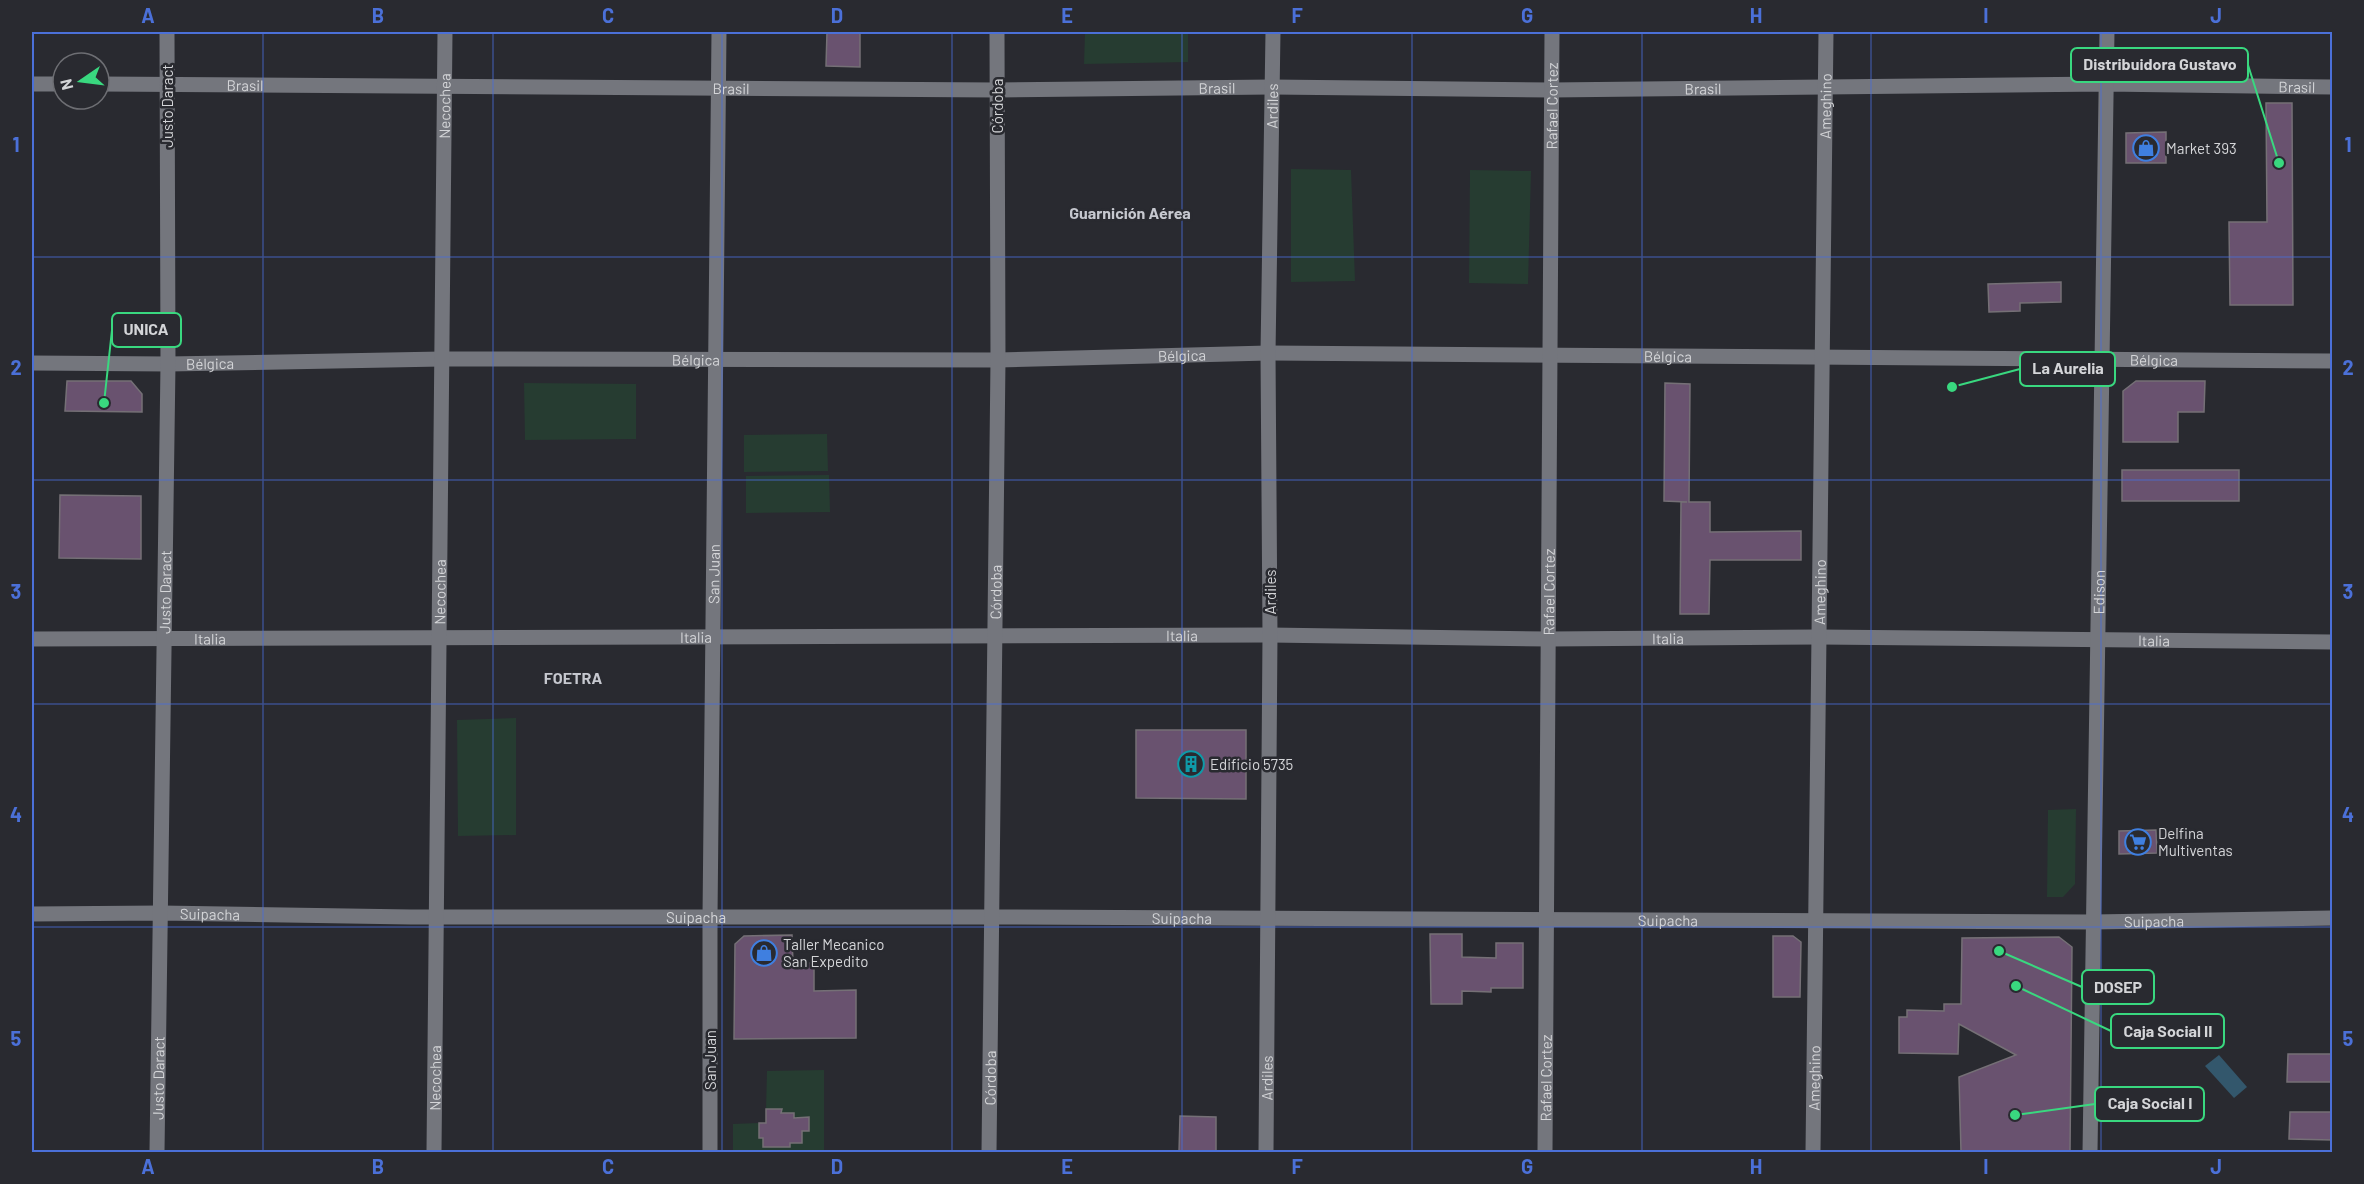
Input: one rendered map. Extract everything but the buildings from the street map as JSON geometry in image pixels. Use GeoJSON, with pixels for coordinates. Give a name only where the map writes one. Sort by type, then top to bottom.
{"type":"FeatureCollection","features":[{"type":"Feature","properties":{"kind":"street","name":"Justo Daract"},"geometry":{"type":"LineString","coordinates":[[157,1152],[168,364],[167,32]]}},
{"type":"Feature","properties":{"kind":"street","name":"Necochea"},"geometry":{"type":"LineString","coordinates":[[434,1152],[445,32]]}},
{"type":"Feature","properties":{"kind":"street","name":"San Juan"},"geometry":{"type":"LineString","coordinates":[[710,1152],[710,917],[719,32]]}},
{"type":"Feature","properties":{"kind":"street","name":"Córdoba"},"geometry":{"type":"LineString","coordinates":[[989,1152],[998,360],[997,32]]}},
{"type":"Feature","properties":{"kind":"street","name":"Ardiles"},"geometry":{"type":"LineString","coordinates":[[1266,1152],[1270,636],[1268,353],[1272,32]]}},
{"type":"Feature","properties":{"kind":"street","name":"Rafael Cortez"},"geometry":{"type":"LineString","coordinates":[[1545,1152],[1552,32]]}},
{"type":"Feature","properties":{"kind":"street","name":"Ameghino"},"geometry":{"type":"LineString","coordinates":[[1813,1152],[1826,32]]}},
{"type":"Feature","properties":{"kind":"street","name":"Edison"},"geometry":{"type":"LineString","coordinates":[[2090,1152],[2107,32]]}},
{"type":"Feature","properties":{"kind":"street"},"geometry":{"type":"LineString","coordinates":[[32,84],[51,84]]}},
{"type":"Feature","properties":{"kind":"street","name":"Brasil"},"geometry":{"type":"LineString","coordinates":[[111,84],[997,90],[1272,87],[1551,90],[2106,84],[2332,87]]}},
{"type":"Feature","properties":{"kind":"street","name":"Bélgica"},"geometry":{"type":"LineString","coordinates":[[32,363],[168,364],[442,359],[715,358],[998,360],[1268,353],[2332,361]]}},
{"type":"Feature","properties":{"kind":"street","name":"Italia"},"geometry":{"type":"LineString","coordinates":[[32,639],[1270,636],[1549,639],[1819,637],[2332,642]]}},
{"type":"Feature","properties":{"kind":"street","name":"Suipacha"},"geometry":{"type":"LineString","coordinates":[[32,914],[2093,922],[2332,918]]}},
{"type":"Feature","properties":{"kind":"green space"},"geometry":{"type":"Polygon","coordinates":[[[1085,32],[1188,32],[1188,62],[1084,64],[1085,32]]]}},
{"type":"Feature","properties":{"kind":"green space"},"geometry":{"type":"Polygon","coordinates":[[[1291,169],[1351,170],[1355,281],[1291,282],[1291,169]]]}},
{"type":"Feature","properties":{"kind":"green space"},"geometry":{"type":"Polygon","coordinates":[[[1470,170],[1531,171],[1528,284],[1469,283],[1470,170]]]}},
{"type":"Feature","properties":{"kind":"green space"},"geometry":{"type":"Polygon","coordinates":[[[524,383],[636,384],[636,439],[525,440],[524,383]]]}},
{"type":"Feature","properties":{"kind":"green space"},"geometry":{"type":"Polygon","coordinates":[[[827,434],[828,471],[744,472],[744,435],[827,434]]]}},
{"type":"Feature","properties":{"kind":"green space"},"geometry":{"type":"Polygon","coordinates":[[[829,475],[830,512],[746,513],[746,476],[829,475]]]}},
{"type":"Feature","properties":{"kind":"green space"},"geometry":{"type":"Polygon","coordinates":[[[516,718],[516,835],[458,836],[457,720],[516,718]]]}},
{"type":"Feature","properties":{"kind":"green space"},"geometry":{"type":"Polygon","coordinates":[[[2076,809],[2075,884],[2063,897],[2047,897],[2048,810],[2076,809]]]}},
{"type":"Feature","properties":{"kind":"green space"},"geometry":{"type":"Polygon","coordinates":[[[824,1070],[824,1152],[733,1152],[733,1124],[759,1123],[759,1137],[763,1138],[764,1147],[789,1147],[790,1143],[802,1143],[802,1131],[809,1131],[809,1118],[794,1117],[794,1113],[781,1113],[781,1109],[766,1109],[767,1071],[824,1070]]]}},
{"type":"Feature","properties":{"kind":"water"},"geometry":{"type":"Polygon","coordinates":[[[2219,1055],[2247,1087],[2234,1098],[2205,1066],[2219,1055]]]}},
{"type":"Feature","properties":{"kind":"place","name":"Market 393"},"geometry":{"type":"Point","coordinates":[2146,148]}},
{"type":"Feature","properties":{"kind":"place","name":"Distribuidora Gustavo"},"geometry":{"type":"Point","coordinates":[2279,163]}},
{"type":"Feature","properties":{"kind":"place","name":"La Aurelia"},"geometry":{"type":"Point","coordinates":[1952,387]}},
{"type":"Feature","properties":{"kind":"place","name":"UNICA"},"geometry":{"type":"Point","coordinates":[104,403]}},
{"type":"Feature","properties":{"kind":"place","name":"Edificio 5735"},"geometry":{"type":"Point","coordinates":[1191,764]}},
{"type":"Feature","properties":{"kind":"place","name":"Delfina Multiventas"},"geometry":{"type":"Point","coordinates":[2138,842]}},
{"type":"Feature","properties":{"kind":"place","name":"DOSEP"},"geometry":{"type":"Point","coordinates":[1999,951]}},
{"type":"Feature","properties":{"kind":"place","name":"Taller Mecanico San Expedito"},"geometry":{"type":"Point","coordinates":[764,953]}},
{"type":"Feature","properties":{"kind":"place","name":"Caja Social II"},"geometry":{"type":"Point","coordinates":[2016,986]}},
{"type":"Feature","properties":{"kind":"place","name":"Caja Social I"},"geometry":{"type":"Point","coordinates":[2015,1115]}},
{"type":"Feature","properties":{"kind":"district","name":"Guarnición Aérea"},"geometry":{"type":"Point","coordinates":[1130,212]}},
{"type":"Feature","properties":{"kind":"district","name":"FOETRA"},"geometry":{"type":"Point","coordinates":[573,677]}}]}
